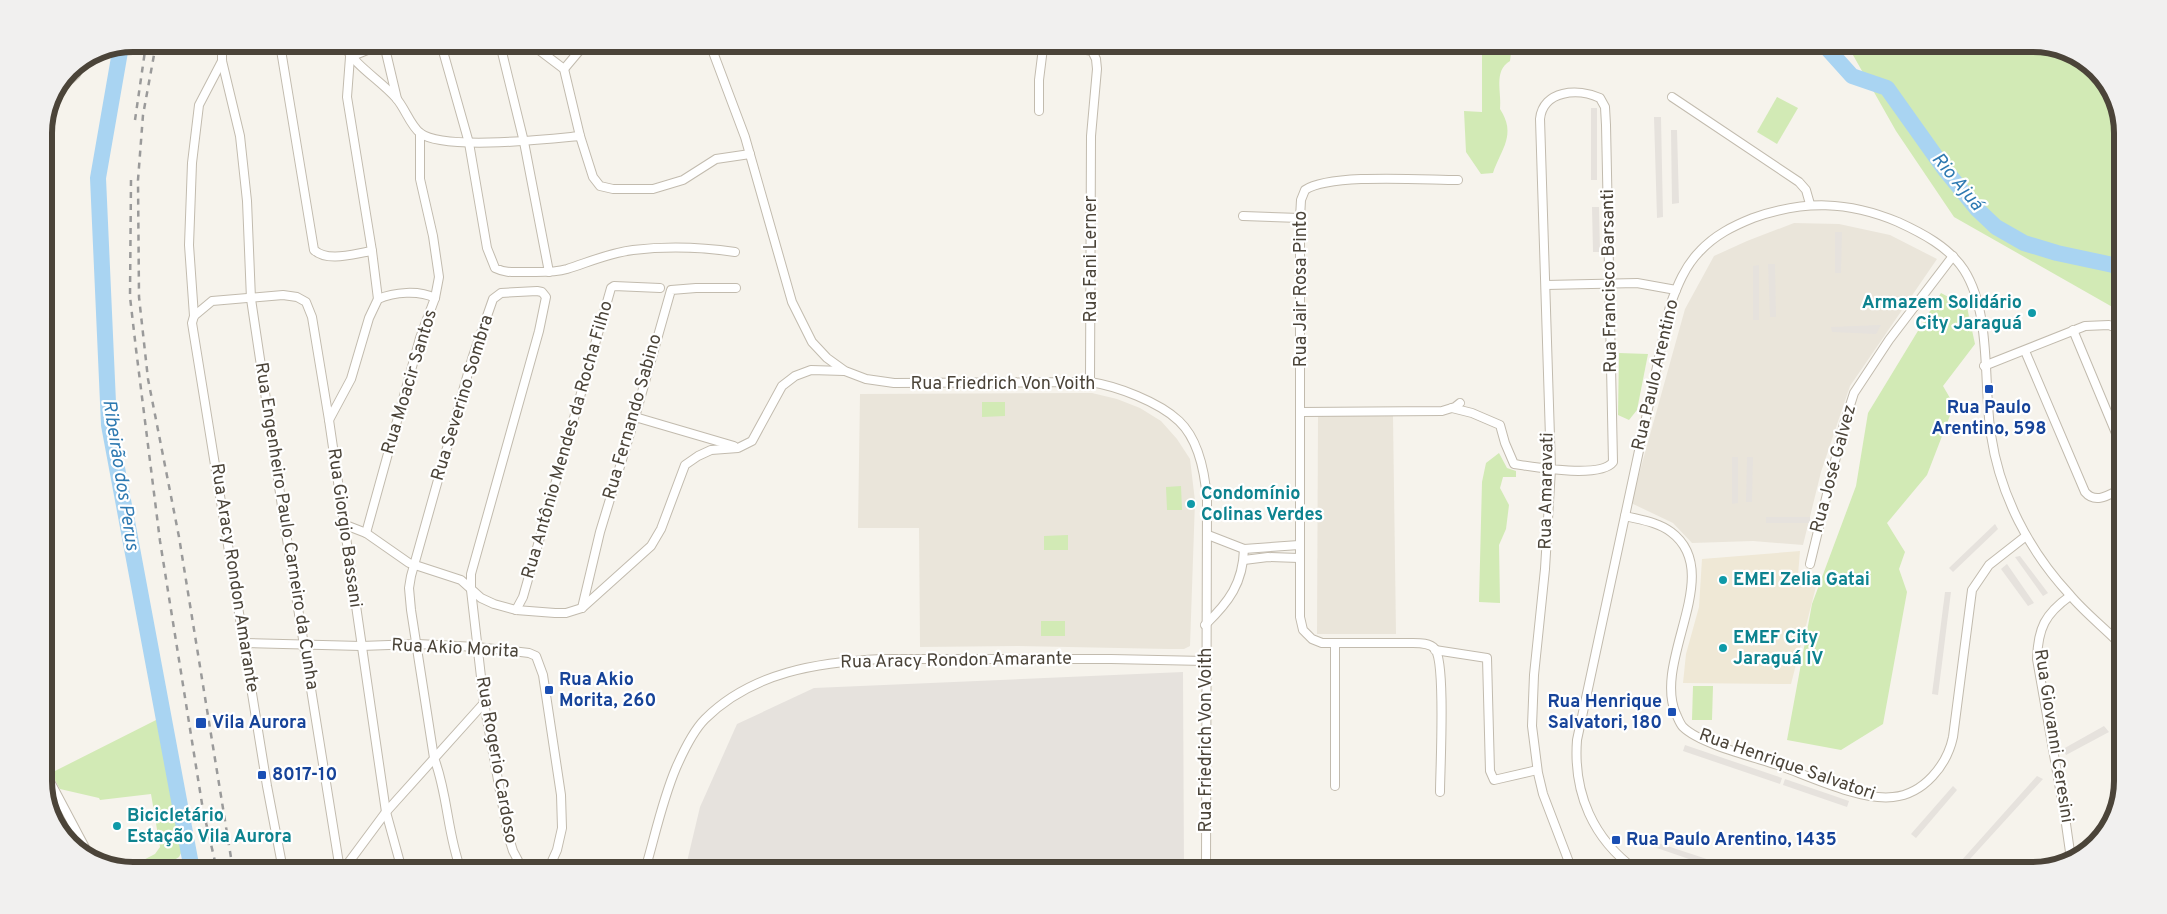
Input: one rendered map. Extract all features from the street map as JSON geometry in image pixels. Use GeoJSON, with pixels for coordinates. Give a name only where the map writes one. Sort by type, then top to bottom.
{"type":"FeatureCollection","features":[{"type":"Feature","properties":{"kind":"street"},"geometry":{"type":"LineString","coordinates":[[222,52],[222,61]]}},
{"type":"Feature","properties":{"kind":"street"},"geometry":{"type":"LineString","coordinates":[[281,52],[314,250],[320,255],[333,257],[372,251]]}},
{"type":"Feature","properties":{"kind":"street"},"geometry":{"type":"LineString","coordinates":[[347,52],[350,57],[397,99],[420,132],[432,138],[469,143],[524,142],[580,136]]}},
{"type":"Feature","properties":{"kind":"street"},"geometry":{"type":"LineString","coordinates":[[350,57],[363,52]]}},
{"type":"Feature","properties":{"kind":"street"},"geometry":{"type":"LineString","coordinates":[[385,52],[397,99]]}},
{"type":"Feature","properties":{"kind":"street"},"geometry":{"type":"LineString","coordinates":[[443,52],[469,143],[491,262],[495,268],[504,272],[549,272],[566,269],[604,255],[633,250],[678,248],[735,252]]}},
{"type":"Feature","properties":{"kind":"street"},"geometry":{"type":"LineString","coordinates":[[502,52],[524,142],[549,272]]}},
{"type":"Feature","properties":{"kind":"street"},"geometry":{"type":"LineString","coordinates":[[541,52],[564,69],[580,136],[593,177],[600,186],[612,189],[653,189],[683,180],[716,159],[750,154]]}},
{"type":"Feature","properties":{"kind":"street"},"geometry":{"type":"LineString","coordinates":[[564,69],[578,52]]}},
{"type":"Feature","properties":{"kind":"street","name":"Rua Friedrich Von Voith"},"geometry":{"type":"LineString","coordinates":[[713,52],[750,154],[792,302],[812,342],[828,358],[845,371],[866,379],[894,383],[1090,382],[1120,388],[1162,409],[1179,421],[1189,436],[1202,465],[1206,483],[1208,535],[1205,625],[1206,862]]}},
{"type":"Feature","properties":{"kind":"street","name":"Rua Fani Lerner"},"geometry":{"type":"LineString","coordinates":[[1039,111],[1039,80],[1042,52]]}},
{"type":"Feature","properties":{"kind":"street","name":"Rua Fani Lerner"},"geometry":{"type":"LineString","coordinates":[[1090,382],[1091,136],[1097,69],[1093,52]]}},
{"type":"Feature","properties":{"kind":"street"},"geometry":{"type":"LineString","coordinates":[[329,420],[351,380],[369,318],[378,299],[347,97],[350,57]]}},
{"type":"Feature","properties":{"kind":"street","name":"Rua Engenheiro Paulo Carneiro da Cunha"},"geometry":{"type":"LineString","coordinates":[[222,61],[240,136],[247,201],[251,299],[340,862]]}},
{"type":"Feature","properties":{"kind":"street","name":"Rua Aracy Rondon Amarante"},"geometry":{"type":"LineString","coordinates":[[222,61],[199,105],[192,163],[189,245],[194,316],[192,323],[228,533],[244,643],[283,862]]}},
{"type":"Feature","properties":{"kind":"street","name":"Rua Francisco Barsanti"},"geometry":{"type":"LineString","coordinates":[[1544,106],[1550,98],[1557,94],[1568,93],[1589,94],[1600,98],[1603,102],[1606,125],[1610,283],[1613,462],[1600,469],[1551,470]]}},
{"type":"Feature","properties":{"kind":"street"},"geometry":{"type":"LineString","coordinates":[[1672,97],[1799,182],[1806,190],[1810,204]]}},
{"type":"Feature","properties":{"kind":"street","name":"Rua Amaravati"},"geometry":{"type":"LineString","coordinates":[[1544,106],[1541,113],[1540,129],[1551,470],[1532,702],[1532,726],[1537,770],[1543,794],[1569,862]]}},
{"type":"Feature","properties":{"kind":"street"},"geometry":{"type":"LineString","coordinates":[[420,132],[420,179],[433,236],[439,278],[435,298]]}},
{"type":"Feature","properties":{"kind":"street","name":"Rua Jair Rosa Pinto"},"geometry":{"type":"LineString","coordinates":[[1458,180],[1322,182],[1305,190],[1301,200],[1300,617],[1303,630],[1312,639],[1322,642],[1413,643],[1486,658],[1490,771],[1494,780],[1537,770]]}},
{"type":"Feature","properties":{"kind":"street","name":"Rua Paulo Arentino"},"geometry":{"type":"LineString","coordinates":[[1627,862],[1607,844],[1592,823],[1582,795],[1578,779],[1576,756],[1584,704],[1660,349],[1676,290],[1698,252],[1734,225],[1765,214],[1810,204],[1848,207],[1888,218],[1924,235],[1953,256],[1964,270],[1976,296],[1982,326],[1984,366],[1994,455],[2008,499],[2026,536],[2045,564],[2070,596],[2114,638]]}},
{"type":"Feature","properties":{"kind":"street"},"geometry":{"type":"LineString","coordinates":[[1243,216],[1300,218]]}},
{"type":"Feature","properties":{"kind":"street","name":"Rua José Galvez"},"geometry":{"type":"LineString","coordinates":[[1810,564],[1844,424],[1854,393],[1889,340],[1953,256]]}},
{"type":"Feature","properties":{"kind":"street"},"geometry":{"type":"LineString","coordinates":[[1546,285],[1647,284],[1676,290]]}},
{"type":"Feature","properties":{"kind":"street","name":"Rua Antônio Mendes da Rocha Filho"},"geometry":{"type":"LineString","coordinates":[[516,610],[524,597],[611,287],[660,288]]}},
{"type":"Feature","properties":{"kind":"street","name":"Rua Fernando Sabino"},"geometry":{"type":"LineString","coordinates":[[582,608],[598,538],[671,290],[680,288],[736,288]]}},
{"type":"Feature","properties":{"kind":"street","name":"Rua Severino Sombra"},"geometry":{"type":"LineString","coordinates":[[458,862],[454,852],[441,780],[434,758],[409,588],[472,359],[493,299],[501,293],[542,292],[546,297],[539,331],[471,574],[471,590]]}},
{"type":"Feature","properties":{"kind":"street","name":"Rua Moacir Santos"},"geometry":{"type":"LineString","coordinates":[[366,533],[420,338],[435,298],[418,294],[378,299]]}},
{"type":"Feature","properties":{"kind":"street","name":"Rua Giorgio Bassani"},"geometry":{"type":"LineString","coordinates":[[251,299],[283,296],[298,297],[306,302],[312,317],[329,420],[386,812],[400,862]]}},
{"type":"Feature","properties":{"kind":"street"},"geometry":{"type":"LineString","coordinates":[[194,316],[212,301],[228,298],[251,299]]}},
{"type":"Feature","properties":{"kind":"street"},"geometry":{"type":"LineString","coordinates":[[1984,366],[2073,330],[2100,324],[2114,327]]}},
{"type":"Feature","properties":{"kind":"street"},"geometry":{"type":"LineString","coordinates":[[2073,330],[2114,428]]}},
{"type":"Feature","properties":{"kind":"street"},"geometry":{"type":"LineString","coordinates":[[2025,351],[2085,492],[2090,497],[2099,499],[2114,492]]}},
{"type":"Feature","properties":{"kind":"street"},"geometry":{"type":"LineString","coordinates":[[343,524],[366,533],[414,565],[461,580],[482,598],[494,604],[516,610],[562,613],[582,608],[651,546],[661,529],[685,465],[711,450],[738,448],[749,444],[754,439],[782,386],[794,376],[811,370],[845,371]]}},
{"type":"Feature","properties":{"kind":"street"},"geometry":{"type":"LineString","coordinates":[[1452,408],[1460,403]]}},
{"type":"Feature","properties":{"kind":"street"},"geometry":{"type":"LineString","coordinates":[[1301,412],[1432,411],[1452,408],[1472,413],[1500,425],[1514,464],[1551,470]]}},
{"type":"Feature","properties":{"kind":"street"},"geometry":{"type":"LineString","coordinates":[[635,416],[738,448]]}},
{"type":"Feature","properties":{"kind":"street","name":"Rua Henrique Salvatori"},"geometry":{"type":"LineString","coordinates":[[1625,516],[1652,522],[1672,532],[1687,549],[1690,558],[1691,588],[1670,690],[1673,708],[1683,727],[1704,739],[1752,757],[1860,794],[1885,798],[1913,791],[1933,776],[1948,755],[1953,737],[1972,590],[1989,565],[2026,536]]}},
{"type":"Feature","properties":{"kind":"street"},"geometry":{"type":"LineString","coordinates":[[1208,535],[1244,549],[1299,545]]}},
{"type":"Feature","properties":{"kind":"street"},"geometry":{"type":"LineString","coordinates":[[1205,625],[1228,601],[1236,588],[1244,560],[1244,549]]}},
{"type":"Feature","properties":{"kind":"street"},"geometry":{"type":"LineString","coordinates":[[1244,560],[1268,557],[1299,558]]}},
{"type":"Feature","properties":{"kind":"street","name":"Rua Rogerio Cardoso"},"geometry":{"type":"LineString","coordinates":[[471,590],[484,703],[508,835],[512,852],[518,862]]}},
{"type":"Feature","properties":{"kind":"street","name":"Rua Giovanni Ceresini"},"geometry":{"type":"LineString","coordinates":[[2070,596],[2052,609],[2047,617],[2037,642],[2037,659],[2070,852]]}},
{"type":"Feature","properties":{"kind":"street","name":"Rua Akio Morita"},"geometry":{"type":"LineString","coordinates":[[244,643],[361,646],[417,644],[477,647],[529,653],[536,656],[540,664],[561,795],[562,828],[557,850],[552,862]]}},
{"type":"Feature","properties":{"kind":"street"},"geometry":{"type":"LineString","coordinates":[[1335,643],[1335,786]]}},
{"type":"Feature","properties":{"kind":"street"},"geometry":{"type":"LineString","coordinates":[[1433,648],[1438,656],[1440,676],[1440,792]]}},
{"type":"Feature","properties":{"kind":"street","name":"Rua Aracy Rondon Amarante"},"geometry":{"type":"LineString","coordinates":[[647,862],[658,818],[676,768],[704,720],[728,700],[751,686],[785,673],[812,666],[846,661],[882,659],[1205,661]]}},
{"type":"Feature","properties":{"kind":"street"},"geometry":{"type":"LineString","coordinates":[[347,862],[386,812],[484,703]]}},
{"type":"Feature","properties":{"kind":"street"},"geometry":{"type":"LineString","coordinates":[[53,787],[83,845]]}},
{"type":"Feature","properties":{"kind":"shaded area"},"geometry":{"type":"Polygon","coordinates":[[[1591,108],[1597,108],[1597,180],[1591,180],[1591,108]]]}},
{"type":"Feature","properties":{"kind":"shaded area"},"geometry":{"type":"Polygon","coordinates":[[[1654,117],[1661,117],[1663,217],[1657,218],[1654,117]]]}},
{"type":"Feature","properties":{"kind":"shaded area"},"geometry":{"type":"Polygon","coordinates":[[[1671,130],[1677,130],[1679,203],[1672,204],[1671,130]]]}},
{"type":"Feature","properties":{"kind":"shaded area"},"geometry":{"type":"Polygon","coordinates":[[[1592,207],[1599,207],[1600,252],[1593,252],[1592,207]]]}},
{"type":"Feature","properties":{"kind":"shaded area"},"geometry":{"type":"Polygon","coordinates":[[[1794,223],[1839,224],[1890,235],[1937,259],[1850,386],[1821,472],[1803,545],[1753,541],[1692,543],[1673,523],[1631,503],[1685,309],[1714,256],[1794,223]]]}},
{"type":"Feature","properties":{"kind":"shaded area"},"geometry":{"type":"Polygon","coordinates":[[[1835,232],[1842,232],[1841,273],[1835,273],[1835,232]]]}},
{"type":"Feature","properties":{"kind":"shaded area"},"geometry":{"type":"Polygon","coordinates":[[[1768,264],[1775,264],[1776,317],[1770,317],[1768,264]]]}},
{"type":"Feature","properties":{"kind":"shaded area"},"geometry":{"type":"Polygon","coordinates":[[[1759,265],[1759,320],[1753,320],[1753,266],[1759,265]]]}},
{"type":"Feature","properties":{"kind":"shaded area"},"geometry":{"type":"Polygon","coordinates":[[[1881,325],[1876,334],[1832,332],[1831,327],[1881,325]]]}},
{"type":"Feature","properties":{"kind":"shaded area"},"geometry":{"type":"Polygon","coordinates":[[[1092,393],[1117,399],[1140,408],[1161,421],[1177,439],[1190,459],[1195,501],[1190,646],[1184,649],[1018,646],[920,647],[919,528],[858,528],[860,394],[1092,393]]]}},
{"type":"Feature","properties":{"kind":"shaded area"},"geometry":{"type":"Polygon","coordinates":[[[1318,416],[1393,416],[1396,634],[1317,634],[1318,416]]]}},
{"type":"Feature","properties":{"kind":"shaded area"},"geometry":{"type":"Polygon","coordinates":[[[1732,457],[1738,457],[1738,503],[1732,504],[1732,457]]]}},
{"type":"Feature","properties":{"kind":"shaded area"},"geometry":{"type":"Polygon","coordinates":[[[1747,457],[1753,457],[1752,502],[1746,502],[1747,457]]]}},
{"type":"Feature","properties":{"kind":"shaded area"},"geometry":{"type":"Polygon","coordinates":[[[1766,517],[1810,517],[1810,523],[1766,523],[1766,517]]]}},
{"type":"Feature","properties":{"kind":"shaded area"},"geometry":{"type":"Polygon","coordinates":[[[1995,524],[1998,529],[1953,572],[1949,568],[1995,524]]]}},
{"type":"Feature","properties":{"kind":"shaded area"},"geometry":{"type":"Polygon","coordinates":[[[1800,551],[1798,575],[1819,575],[1791,684],[1683,683],[1686,654],[1699,607],[1702,559],[1800,551]]]}},
{"type":"Feature","properties":{"kind":"shaded area"},"geometry":{"type":"Polygon","coordinates":[[[2020,556],[2048,593],[2043,596],[2015,557],[2020,556]]]}},
{"type":"Feature","properties":{"kind":"shaded area"},"geometry":{"type":"Polygon","coordinates":[[[2007,564],[2034,603],[2028,606],[2001,569],[2007,564]]]}},
{"type":"Feature","properties":{"kind":"shaded area"},"geometry":{"type":"Polygon","coordinates":[[[1945,592],[1951,592],[1938,695],[1932,694],[1945,592]]]}},
{"type":"Feature","properties":{"kind":"shaded area"},"geometry":{"type":"Polygon","coordinates":[[[1183,672],[1184,862],[687,862],[700,807],[737,724],[814,688],[1183,672]]]}},
{"type":"Feature","properties":{"kind":"shaded area"},"geometry":{"type":"Polygon","coordinates":[[[2104,726],[2109,732],[2066,755],[2063,749],[2104,726]]]}},
{"type":"Feature","properties":{"kind":"shaded area"},"geometry":{"type":"Polygon","coordinates":[[[1685,745],[1782,778],[1780,784],[1683,751],[1685,745]]]}},
{"type":"Feature","properties":{"kind":"shaded area"},"geometry":{"type":"Polygon","coordinates":[[[2037,776],[2043,779],[1967,862],[1960,862],[2037,776]]]}},
{"type":"Feature","properties":{"kind":"shaded area"},"geometry":{"type":"Polygon","coordinates":[[[1785,779],[1849,801],[1847,807],[1783,785],[1785,779]]]}},
{"type":"Feature","properties":{"kind":"shaded area"},"geometry":{"type":"Polygon","coordinates":[[[1953,786],[1957,790],[1916,838],[1911,834],[1953,786]]]}},
{"type":"Feature","properties":{"kind":"shaded area"},"geometry":{"type":"Polygon","coordinates":[[[1655,842],[1716,862],[1698,862],[1654,847],[1655,842]]]}},
{"type":"Feature","properties":{"kind":"green space"},"geometry":{"type":"Polygon","coordinates":[[[1482,52],[1511,52],[1510,61],[1502,70],[1499,82],[1500,109],[1507,127],[1506,142],[1493,173],[1481,174],[1466,152],[1464,111],[1482,112],[1482,52]]]}},
{"type":"Feature","properties":{"kind":"green space"},"geometry":{"type":"Polygon","coordinates":[[[1851,52],[2034,52],[2065,59],[2083,69],[2098,84],[2110,107],[2113,118],[2114,308],[1954,217],[1896,131],[1851,52]]]}},
{"type":"Feature","properties":{"kind":"green space"},"geometry":{"type":"Polygon","coordinates":[[[1777,97],[1798,108],[1777,144],[1757,132],[1777,97]]]}},
{"type":"Feature","properties":{"kind":"green space"},"geometry":{"type":"Polygon","coordinates":[[[1941,293],[1967,307],[1975,344],[1943,386],[1954,405],[1927,475],[1887,523],[1905,552],[1899,569],[1907,592],[1883,724],[1841,750],[1787,740],[1812,604],[1856,486],[1868,413],[1941,293]]]}},
{"type":"Feature","properties":{"kind":"green space"},"geometry":{"type":"Polygon","coordinates":[[[1619,353],[1648,354],[1637,410],[1629,420],[1618,415],[1619,353]]]}},
{"type":"Feature","properties":{"kind":"green space"},"geometry":{"type":"Polygon","coordinates":[[[982,402],[1005,402],[1005,416],[982,417],[982,402]]]}},
{"type":"Feature","properties":{"kind":"green space"},"geometry":{"type":"Polygon","coordinates":[[[1499,453],[1507,468],[1516,471],[1516,477],[1503,477],[1500,488],[1509,505],[1506,529],[1499,545],[1500,603],[1479,602],[1482,482],[1486,463],[1499,453]]]}},
{"type":"Feature","properties":{"kind":"green space"},"geometry":{"type":"Polygon","coordinates":[[[1181,486],[1182,510],[1167,510],[1166,487],[1181,486]]]}},
{"type":"Feature","properties":{"kind":"green space"},"geometry":{"type":"Polygon","coordinates":[[[1068,535],[1068,550],[1044,550],[1044,536],[1068,535]]]}},
{"type":"Feature","properties":{"kind":"green space"},"geometry":{"type":"Polygon","coordinates":[[[1041,621],[1065,621],[1065,636],[1041,636],[1041,621]]]}},
{"type":"Feature","properties":{"kind":"green space"},"geometry":{"type":"Polygon","coordinates":[[[1693,686],[1713,686],[1712,720],[1692,720],[1693,686]]]}},
{"type":"Feature","properties":{"kind":"green space"},"geometry":{"type":"Polygon","coordinates":[[[162,717],[182,851],[179,857],[171,862],[140,862],[155,854],[160,847],[151,794],[100,800],[99,798],[60,789],[53,777],[53,772],[162,717]]]}},
{"type":"Feature","properties":{"kind":"waterway","name":"Rio Ajuá"},"geometry":{"type":"LineString","coordinates":[[1830,52],[1852,76],[1887,88],[1946,171],[1977,209],[1996,227],[2024,243],[2057,253],[2114,266]]}},
{"type":"Feature","properties":{"kind":"waterway","name":"Ribeirão dos Perus"},"geometry":{"type":"LineString","coordinates":[[120,54],[98,178],[109,425],[191,862]]}},
{"type":"Feature","properties":{"kind":"railway"},"geometry":{"type":"LineString","coordinates":[[135,120],[145,52]]}},
{"type":"Feature","properties":{"kind":"railway"},"geometry":{"type":"LineString","coordinates":[[155,52],[143,115],[138,180],[139,297],[148,379],[179,537],[232,862]]}},
{"type":"Feature","properties":{"kind":"railway"},"geometry":{"type":"LineString","coordinates":[[131,180],[130,297],[136,349],[160,541],[203,810],[215,862]]}},
{"type":"Feature","properties":{"kind":"place","name":"Armazem Solidário City Jaraguá"},"geometry":{"type":"Point","coordinates":[2032,313]}},
{"type":"Feature","properties":{"kind":"place","name":"Rua Paulo Arentino, 598"},"geometry":{"type":"Point","coordinates":[1989,389]}},
{"type":"Feature","properties":{"kind":"place","name":"Condomínio Colinas Verdes"},"geometry":{"type":"Point","coordinates":[1191,504]}},
{"type":"Feature","properties":{"kind":"place","name":"EMEI Zelia Gatai"},"geometry":{"type":"Point","coordinates":[1723,580]}},
{"type":"Feature","properties":{"kind":"place","name":"EMEF City Jaraguá IV"},"geometry":{"type":"Point","coordinates":[1723,648]}},
{"type":"Feature","properties":{"kind":"place","name":"Rua Akio Morita, 260"},"geometry":{"type":"Point","coordinates":[549,690]}},
{"type":"Feature","properties":{"kind":"place","name":"Rua Henrique Salvatori, 180"},"geometry":{"type":"Point","coordinates":[1672,712]}},
{"type":"Feature","properties":{"kind":"place","name":"Vila Aurora"},"geometry":{"type":"Point","coordinates":[201,723]}},
{"type":"Feature","properties":{"kind":"place","name":"8017-10"},"geometry":{"type":"Point","coordinates":[262,775]}},
{"type":"Feature","properties":{"kind":"place","name":"Bicicletário Estação Vila Aurora"},"geometry":{"type":"Point","coordinates":[117,826]}},
{"type":"Feature","properties":{"kind":"place","name":"Rua Paulo Arentino, 1435"},"geometry":{"type":"Point","coordinates":[1616,840]}}]}
